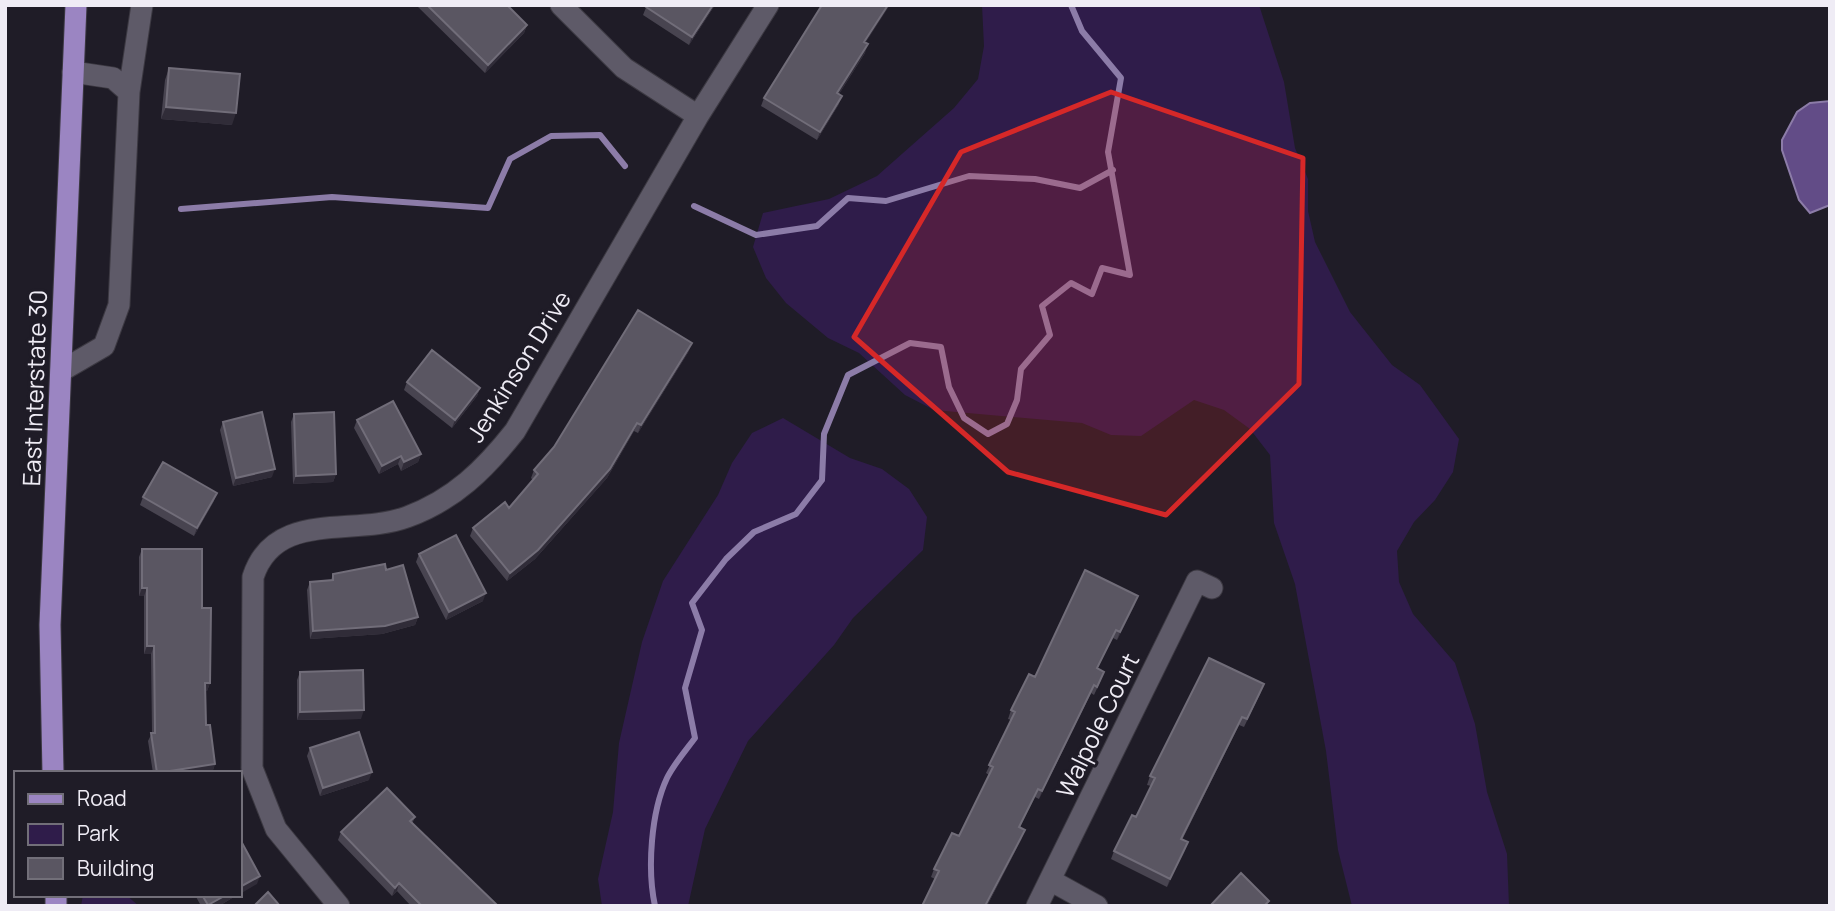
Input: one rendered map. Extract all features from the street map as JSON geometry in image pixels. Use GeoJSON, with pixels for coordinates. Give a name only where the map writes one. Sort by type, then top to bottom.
{"type":"FeatureCollection","features":[{"type":"Feature","properties":{"kind":"main road","name":"East Interstate 30"},"geometry":{"type":"LineString","coordinates":[[53,771],[50,625],[76,5]]}},
{"type":"Feature","properties":{"kind":"street"},"geometry":{"type":"LineString","coordinates":[[61,370],[104,346],[119,305],[128,92],[142,5]]}},
{"type":"Feature","properties":{"kind":"street"},"geometry":{"type":"LineString","coordinates":[[561,5],[624,68],[698,116]]}},
{"type":"Feature","properties":{"kind":"street","name":"Jenkinson Drive"},"geometry":{"type":"LineString","coordinates":[[339,906],[276,829],[251,768],[253,576],[258,561],[268,546],[299,531],[372,526],[406,518],[461,489],[490,462],[514,430],[698,116],[768,5]]}},
{"type":"Feature","properties":{"kind":"street"},"geometry":{"type":"LineString","coordinates":[[73,72],[113,78],[128,92]]}},
{"type":"Feature","properties":{"kind":"street","name":"Walpole Court"},"geometry":{"type":"LineString","coordinates":[[1037,906],[1197,581],[1212,588]]}},
{"type":"Feature","properties":{"kind":"street"},"geometry":{"type":"LineString","coordinates":[[1050,880],[1097,906]]}},
{"type":"Feature","properties":{"kind":"highlighted area"},"geometry":{"type":"Polygon","coordinates":[[[1111,92],[1303,158],[1299,384],[1166,515],[1008,472],[854,337],[961,152],[1111,92]]]}},
{"type":"Feature","properties":{"kind":"green space"},"geometry":{"type":"Polygon","coordinates":[[[982,5],[1259,5],[1284,82],[1295,148],[1308,179],[1308,211],[1315,242],[1350,312],[1392,365],[1420,385],[1459,439],[1453,472],[1435,500],[1414,522],[1397,551],[1399,582],[1413,614],[1455,663],[1475,724],[1487,792],[1507,854],[1509,906],[1352,906],[1338,850],[1326,751],[1295,584],[1274,523],[1270,455],[1250,429],[1224,410],[1194,400],[1141,436],[1111,435],[1082,423],[934,410],[905,395],[859,353],[828,338],[786,303],[766,278],[753,247],[763,213],[829,199],[877,176],[954,108],[978,79],[984,46],[982,5]]]}},
{"type":"Feature","properties":{"kind":"green space"},"geometry":{"type":"Polygon","coordinates":[[[783,418],[850,458],[882,469],[909,489],[927,517],[923,550],[853,618],[834,645],[748,741],[705,829],[688,906],[602,906],[598,879],[613,812],[619,743],[642,642],[663,581],[718,495],[732,463],[752,433],[783,418]]]}},
{"type":"Feature","properties":{"kind":"green space"},"geometry":{"type":"Polygon","coordinates":[[[83,897],[128,897],[139,906],[81,906],[83,897]]]}},
{"type":"Feature","properties":{"kind":"shaded area"},"geometry":{"type":"Polygon","coordinates":[[[1830,101],[1830,205],[1810,213],[1799,200],[1782,150],[1782,140],[1797,112],[1810,103],[1830,101]]]}},
{"type":"Feature","properties":{"kind":"building"},"geometry":{"type":"Polygon","coordinates":[[[427,5],[507,5],[527,25],[488,65],[427,5]]]}},
{"type":"Feature","properties":{"kind":"building"},"geometry":{"type":"Polygon","coordinates":[[[713,5],[692,37],[646,7],[713,5]]]}},
{"type":"Feature","properties":{"kind":"building"},"geometry":{"type":"Polygon","coordinates":[[[822,5],[888,5],[864,42],[868,44],[837,93],[842,96],[820,132],[764,98],[822,5]]]}},
{"type":"Feature","properties":{"kind":"building"},"geometry":{"type":"Polygon","coordinates":[[[169,68],[240,74],[236,113],[166,107],[169,68]]]}},
{"type":"Feature","properties":{"kind":"building"},"geometry":{"type":"Polygon","coordinates":[[[638,310],[692,343],[641,425],[637,423],[610,469],[538,550],[510,573],[473,528],[505,502],[509,508],[538,474],[534,470],[554,447],[638,310]]]}},
{"type":"Feature","properties":{"kind":"building"},"geometry":{"type":"Polygon","coordinates":[[[432,350],[480,388],[455,420],[407,382],[432,350]]]}},
{"type":"Feature","properties":{"kind":"building"},"geometry":{"type":"Polygon","coordinates":[[[393,401],[421,454],[404,462],[401,456],[382,466],[357,420],[393,401]]]}},
{"type":"Feature","properties":{"kind":"building"},"geometry":{"type":"Polygon","coordinates":[[[262,412],[275,469],[236,478],[223,422],[262,412]]]}},
{"type":"Feature","properties":{"kind":"building"},"geometry":{"type":"Polygon","coordinates":[[[334,412],[336,474],[296,476],[294,414],[334,412]]]}},
{"type":"Feature","properties":{"kind":"building"},"geometry":{"type":"Polygon","coordinates":[[[163,462],[217,493],[197,528],[143,497],[163,462]]]}},
{"type":"Feature","properties":{"kind":"building"},"geometry":{"type":"Polygon","coordinates":[[[456,535],[486,593],[449,612],[419,554],[456,535]]]}},
{"type":"Feature","properties":{"kind":"building"},"geometry":{"type":"Polygon","coordinates":[[[142,549],[202,549],[202,608],[211,608],[210,683],[205,683],[206,725],[210,725],[215,764],[157,771],[151,733],[155,733],[154,646],[147,646],[147,588],[142,588],[142,549]]]}},
{"type":"Feature","properties":{"kind":"building"},"geometry":{"type":"Polygon","coordinates":[[[385,564],[386,570],[403,565],[418,617],[385,626],[313,631],[310,582],[333,580],[333,574],[385,564]]]}},
{"type":"Feature","properties":{"kind":"building"},"geometry":{"type":"Polygon","coordinates":[[[1085,570],[1138,596],[1120,632],[1116,630],[1097,668],[1104,672],[1097,687],[1094,685],[1042,791],[1038,789],[1019,827],[1025,830],[985,906],[922,906],[939,871],[934,869],[952,833],[959,836],[993,767],[989,765],[1015,712],[1011,710],[1029,674],[1035,677],[1085,570]]]}},
{"type":"Feature","properties":{"kind":"building"},"geometry":{"type":"Polygon","coordinates":[[[1209,658],[1264,684],[1247,719],[1242,717],[1181,839],[1188,842],[1170,879],[1114,851],[1132,815],[1136,817],[1155,778],[1150,776],[1209,658]]]}},
{"type":"Feature","properties":{"kind":"building"},"geometry":{"type":"Polygon","coordinates":[[[363,670],[364,710],[300,712],[300,672],[363,670]]]}},
{"type":"Feature","properties":{"kind":"building"},"geometry":{"type":"Polygon","coordinates":[[[359,732],[372,772],[323,788],[310,748],[359,732]]]}},
{"type":"Feature","properties":{"kind":"building"},"geometry":{"type":"Polygon","coordinates":[[[387,788],[415,817],[410,821],[496,904],[494,906],[422,906],[399,883],[395,888],[341,832],[387,788]]]}},
{"type":"Feature","properties":{"kind":"building"},"geometry":{"type":"Polygon","coordinates":[[[242,843],[260,876],[242,886],[242,843]]]}},
{"type":"Feature","properties":{"kind":"building"},"geometry":{"type":"Polygon","coordinates":[[[1241,873],[1269,901],[1266,906],[1210,906],[1241,873]]]}},
{"type":"Feature","properties":{"kind":"building"},"geometry":{"type":"Polygon","coordinates":[[[268,892],[280,906],[254,906],[268,892]]]}},
{"type":"Feature","properties":{"kind":"building"},"geometry":{"type":"Polygon","coordinates":[[[203,897],[222,897],[208,905],[203,897]]]}},
{"type":"Feature","properties":{"kind":"waterway"},"geometry":{"type":"LineString","coordinates":[[655,906],[651,858],[657,807],[670,773],[695,738],[685,688],[702,630],[692,603],[726,559],[754,532],[796,514],[822,480],[824,434],[848,375],[910,343],[941,347],[949,387],[964,418],[988,434],[1007,424],[1017,400],[1021,369],[1050,335],[1042,306],[1071,283],[1092,294],[1102,268],[1130,275],[1108,152],[1121,78],[1082,31],[1071,5]]}},
{"type":"Feature","properties":{"kind":"waterway"},"geometry":{"type":"LineString","coordinates":[[181,209],[332,197],[488,208],[510,159],[551,136],[600,135],[625,166]]}},
{"type":"Feature","properties":{"kind":"waterway"},"geometry":{"type":"LineString","coordinates":[[694,206],[756,235],[817,226],[848,198],[886,201],[969,176],[1035,179],[1080,188],[1113,170]]}}]}
